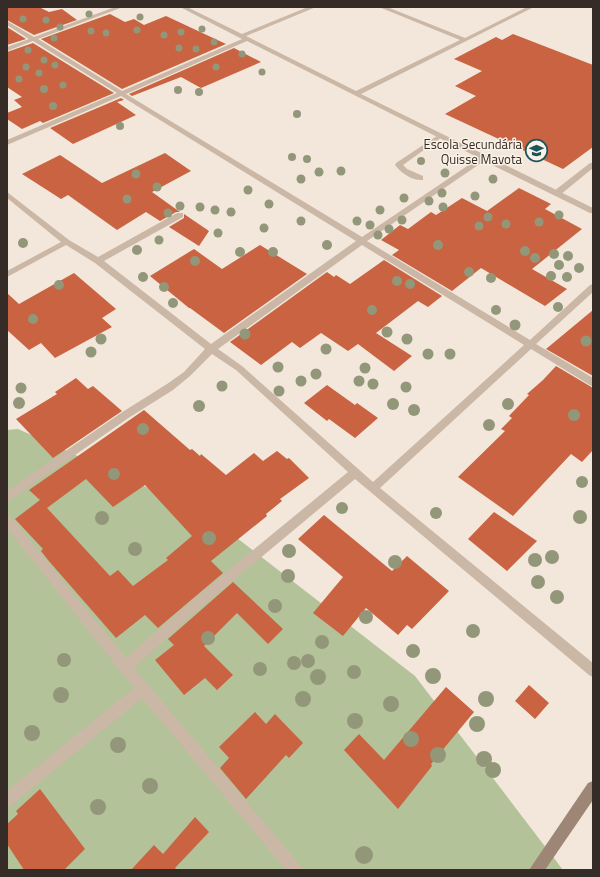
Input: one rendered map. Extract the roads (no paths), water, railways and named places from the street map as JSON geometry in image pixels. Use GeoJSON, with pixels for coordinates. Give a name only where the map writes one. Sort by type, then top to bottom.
{"type":"FeatureCollection","features":[{"type":"Feature","properties":{"kind":"street"},"geometry":{"type":"LineString","coordinates":[[7,49],[120,7]]}},
{"type":"Feature","properties":{"kind":"street"},"geometry":{"type":"LineString","coordinates":[[182,7],[593,211]]}},
{"type":"Feature","properties":{"kind":"street"},"geometry":{"type":"LineString","coordinates":[[7,143],[313,7]]}},
{"type":"Feature","properties":{"kind":"street"},"geometry":{"type":"LineString","coordinates":[[382,7],[465,40]]}},
{"type":"Feature","properties":{"kind":"street"},"geometry":{"type":"LineString","coordinates":[[356,94],[531,7]]}},
{"type":"Feature","properties":{"kind":"street"},"geometry":{"type":"LineString","coordinates":[[7,23],[360,242],[593,383]]}},
{"type":"Feature","properties":{"kind":"street"},"geometry":{"type":"LineString","coordinates":[[420,178],[404,171],[399,165],[440,136]]}},
{"type":"Feature","properties":{"kind":"street"},"geometry":{"type":"LineString","coordinates":[[7,497],[127,414],[182,379],[198,365],[211,349],[360,242],[484,158]]}},
{"type":"Feature","properties":{"kind":"street"},"geometry":{"type":"LineString","coordinates":[[557,193],[593,165]]}},
{"type":"Feature","properties":{"kind":"street"},"geometry":{"type":"LineString","coordinates":[[7,194],[66,242],[98,261],[211,349],[239,368],[373,488],[593,671]]}},
{"type":"Feature","properties":{"kind":"street"},"geometry":{"type":"LineString","coordinates":[[98,261],[180,215]]}},
{"type":"Feature","properties":{"kind":"street"},"geometry":{"type":"LineString","coordinates":[[7,274],[66,242]]}},
{"type":"Feature","properties":{"kind":"street"},"geometry":{"type":"LineString","coordinates":[[373,488],[593,287]]}},
{"type":"Feature","properties":{"kind":"street"},"geometry":{"type":"LineString","coordinates":[[126,667],[194,606],[356,472]]}},
{"type":"Feature","properties":{"kind":"street"},"geometry":{"type":"LineString","coordinates":[[7,520],[143,689],[295,870]]}},
{"type":"Feature","properties":{"kind":"street"},"geometry":{"type":"LineString","coordinates":[[7,800],[143,689]]}},
{"type":"Feature","properties":{"kind":"street"},"geometry":{"type":"LineString","coordinates":[[536,870],[593,788]]}},
{"type":"Feature","properties":{"kind":"place","name":"Escola Secundária Quisse Mavota"},"geometry":{"type":"Point","coordinates":[537,151]}}]}
